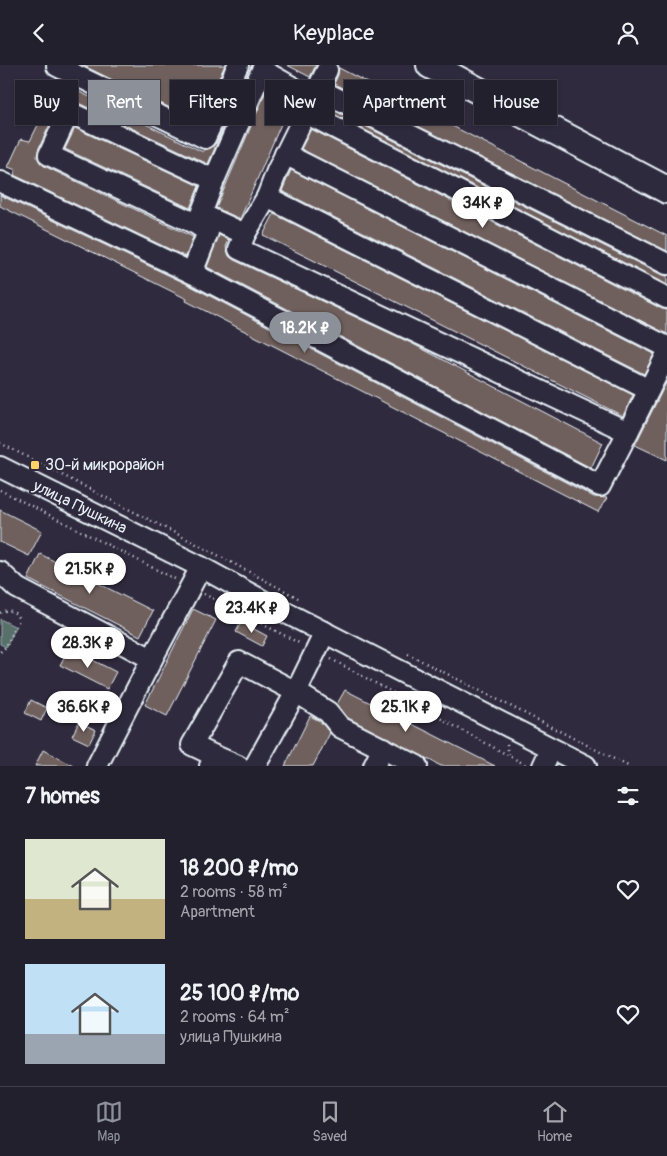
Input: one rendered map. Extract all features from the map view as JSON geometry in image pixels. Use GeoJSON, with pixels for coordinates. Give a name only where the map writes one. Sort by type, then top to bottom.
{"type":"FeatureCollection","features":[{"type":"Feature","properties":{"kind":"main road"},"geometry":{"type":"LineString","coordinates":[[430,65],[667,190]]}},
{"type":"Feature","properties":{"kind":"street"},"geometry":{"type":"LineString","coordinates":[[57,66],[205,138],[238,65]]}},
{"type":"Feature","properties":{"kind":"street"},"geometry":{"type":"LineString","coordinates":[[199,219],[258,68],[278,80]]}},
{"type":"Feature","properties":{"kind":"street"},"geometry":{"type":"LineString","coordinates":[[322,80],[327,70]]}},
{"type":"Feature","properties":{"kind":"street"},"geometry":{"type":"LineString","coordinates":[[334,110],[667,264]]}},
{"type":"Feature","properties":{"kind":"street"},"geometry":{"type":"LineString","coordinates":[[214,180],[69,112],[49,155],[199,219],[245,235]]}},
{"type":"Feature","properties":{"kind":"street"},"geometry":{"type":"LineString","coordinates":[[334,112],[667,298]]}},
{"type":"Feature","properties":{"kind":"street"},"geometry":{"type":"LineString","coordinates":[[300,125],[267,197],[239,249],[628,432]]}},
{"type":"Feature","properties":{"kind":"street"},"geometry":{"type":"LineString","coordinates":[[285,154],[667,347]]}},
{"type":"Feature","properties":{"kind":"street"},"geometry":{"type":"LineString","coordinates":[[1,182],[192,273],[600,486],[667,354]]}},
{"type":"Feature","properties":{"kind":"street"},"geometry":{"type":"LineString","coordinates":[[267,197],[649,390]]}},
{"type":"Feature","properties":{"kind":"street"},"geometry":{"type":"LineString","coordinates":[[192,273],[208,232],[199,219]]}},
{"type":"Feature","properties":{"kind":"street","name":"улица Пушкина"},"geometry":{"type":"LineString","coordinates":[[0,467],[202,567],[265,602],[325,632],[547,757],[586,766]]}},
{"type":"Feature","properties":{"kind":"street"},"geometry":{"type":"LineString","coordinates":[[97,766],[202,567]]}},
{"type":"Feature","properties":{"kind":"street"},"geometry":{"type":"LineString","coordinates":[[0,572],[17,588],[152,659]]}},
{"type":"Feature","properties":{"kind":"street"},"geometry":{"type":"LineString","coordinates":[[255,766],[296,692],[325,632]]}},
{"type":"Feature","properties":{"kind":"street"},"geometry":{"type":"LineString","coordinates":[[238,766],[212,761],[192,745],[239,662],[296,692],[328,713],[340,727],[379,757],[417,766]]}},
{"type":"Feature","properties":{"kind":"path"},"geometry":{"type":"LineString","coordinates":[[0,443],[301,599]]}},
{"type":"Feature","properties":{"kind":"path"},"geometry":{"type":"LineString","coordinates":[[0,490],[315,651],[527,766]]}},
{"type":"Feature","properties":{"kind":"path"},"geometry":{"type":"LineString","coordinates":[[0,613],[10,610],[14,612],[19,620],[6,647],[0,652]]}},
{"type":"Feature","properties":{"kind":"path"},"geometry":{"type":"LineString","coordinates":[[241,613],[246,610]]}},
{"type":"Feature","properties":{"kind":"path"},"geometry":{"type":"LineString","coordinates":[[269,622],[270,628]]}},
{"type":"Feature","properties":{"kind":"path"},"geometry":{"type":"LineString","coordinates":[[403,652],[628,766]]}},
{"type":"Feature","properties":{"kind":"path"},"geometry":{"type":"LineString","coordinates":[[506,742],[510,757]]}},
{"type":"Feature","properties":{"kind":"green space"},"geometry":{"type":"Polygon","coordinates":[[[0,619],[16,627],[6,647],[0,644],[0,619]]]}},
{"type":"Feature","properties":{"kind":"building"},"geometry":{"type":"Polygon","coordinates":[[[82,65],[225,65],[218,80],[170,80],[170,108],[160,103],[160,80],[113,80],[82,65]]]}},
{"type":"Feature","properties":{"kind":"building"},"geometry":{"type":"Polygon","coordinates":[[[287,65],[316,65],[310,77],[287,65]]]}},
{"type":"Feature","properties":{"kind":"building"},"geometry":{"type":"Polygon","coordinates":[[[339,68],[362,80],[344,80],[344,89],[334,84],[339,68]]]}},
{"type":"Feature","properties":{"kind":"building"},"geometry":{"type":"Polygon","coordinates":[[[78,91],[88,96],[88,108],[78,103],[78,91]]]}},
{"type":"Feature","properties":{"kind":"building"},"geometry":{"type":"Polygon","coordinates":[[[265,94],[265,125],[281,125],[240,219],[216,208],[252,125],[255,125],[255,117],[265,94]]]}},
{"type":"Feature","properties":{"kind":"building"},"geometry":{"type":"Polygon","coordinates":[[[334,111],[344,116],[344,119],[334,114],[334,111]]]}},
{"type":"Feature","properties":{"kind":"building"},"geometry":{"type":"Polygon","coordinates":[[[38,125],[50,125],[38,150],[37,157],[44,166],[193,237],[186,257],[14,175],[16,170],[8,167],[21,139],[30,141],[38,125]]]}},
{"type":"Feature","properties":{"kind":"building"},"geometry":{"type":"Polygon","coordinates":[[[125,125],[147,125],[203,152],[216,143],[225,125],[208,164],[125,125]]]}},
{"type":"Feature","properties":{"kind":"building"},"geometry":{"type":"Polygon","coordinates":[[[355,125],[363,125],[667,276],[667,285],[355,125]]]}},
{"type":"Feature","properties":{"kind":"building"},"geometry":{"type":"Polygon","coordinates":[[[416,125],[450,125],[667,236],[667,251],[416,125]]]}},
{"type":"Feature","properties":{"kind":"building"},"geometry":{"type":"Polygon","coordinates":[[[75,128],[199,186],[190,208],[65,149],[75,128]]]}},
{"type":"Feature","properties":{"kind":"building"},"geometry":{"type":"Polygon","coordinates":[[[311,129],[667,310],[667,334],[301,149],[311,129]]]}},
{"type":"Feature","properties":{"kind":"building"},"geometry":{"type":"Polygon","coordinates":[[[291,170],[654,354],[644,374],[282,191],[291,170]]]}},
{"type":"Feature","properties":{"kind":"building"},"geometry":{"type":"Polygon","coordinates":[[[0,195],[187,284],[594,497],[607,498],[598,512],[186,301],[187,299],[0,206],[0,195]]]}},
{"type":"Feature","properties":{"kind":"building"},"geometry":{"type":"Polygon","coordinates":[[[274,214],[633,395],[623,416],[263,235],[274,214]]]}},
{"type":"Feature","properties":{"kind":"building"},"geometry":{"type":"Polygon","coordinates":[[[219,235],[229,240],[226,247],[229,256],[234,260],[411,343],[603,443],[591,468],[207,267],[219,235]]]}},
{"type":"Feature","properties":{"kind":"building"},"geometry":{"type":"Polygon","coordinates":[[[667,381],[667,460],[635,445],[667,381]]]}},
{"type":"Feature","properties":{"kind":"building"},"geometry":{"type":"Polygon","coordinates":[[[0,510],[42,531],[29,556],[0,542],[0,510]]]}},
{"type":"Feature","properties":{"kind":"building"},"geometry":{"type":"Polygon","coordinates":[[[40,554],[153,611],[140,636],[28,579],[40,554]]]}},
{"type":"Feature","properties":{"kind":"building"},"geometry":{"type":"Polygon","coordinates":[[[193,609],[216,620],[167,716],[145,705],[193,609]]]}},
{"type":"Feature","properties":{"kind":"building"},"geometry":{"type":"Polygon","coordinates":[[[241,622],[267,636],[262,646],[236,632],[241,622]]]}},
{"type":"Feature","properties":{"kind":"building"},"geometry":{"type":"Polygon","coordinates":[[[69,648],[116,672],[107,689],[60,665],[69,648]]]}},
{"type":"Feature","properties":{"kind":"building"},"geometry":{"type":"Polygon","coordinates":[[[345,690],[495,766],[441,766],[348,718],[337,704],[345,690]]]}},
{"type":"Feature","properties":{"kind":"building"},"geometry":{"type":"Polygon","coordinates":[[[31,700],[47,708],[41,721],[25,713],[31,700]]]}},
{"type":"Feature","properties":{"kind":"building"},"geometry":{"type":"Polygon","coordinates":[[[310,716],[320,721],[330,733],[313,766],[285,766],[310,716]]]}},
{"type":"Feature","properties":{"kind":"building"},"geometry":{"type":"Polygon","coordinates":[[[79,722],[96,730],[89,744],[72,736],[79,722]]]}},
{"type":"Feature","properties":{"kind":"building"},"geometry":{"type":"Polygon","coordinates":[[[43,750],[74,766],[35,766],[43,750]]]}},
{"type":"Feature","properties":{"kind":"place","name":"30-й микрорайон"},"geometry":{"type":"Point","coordinates":[35,465]}}]}
